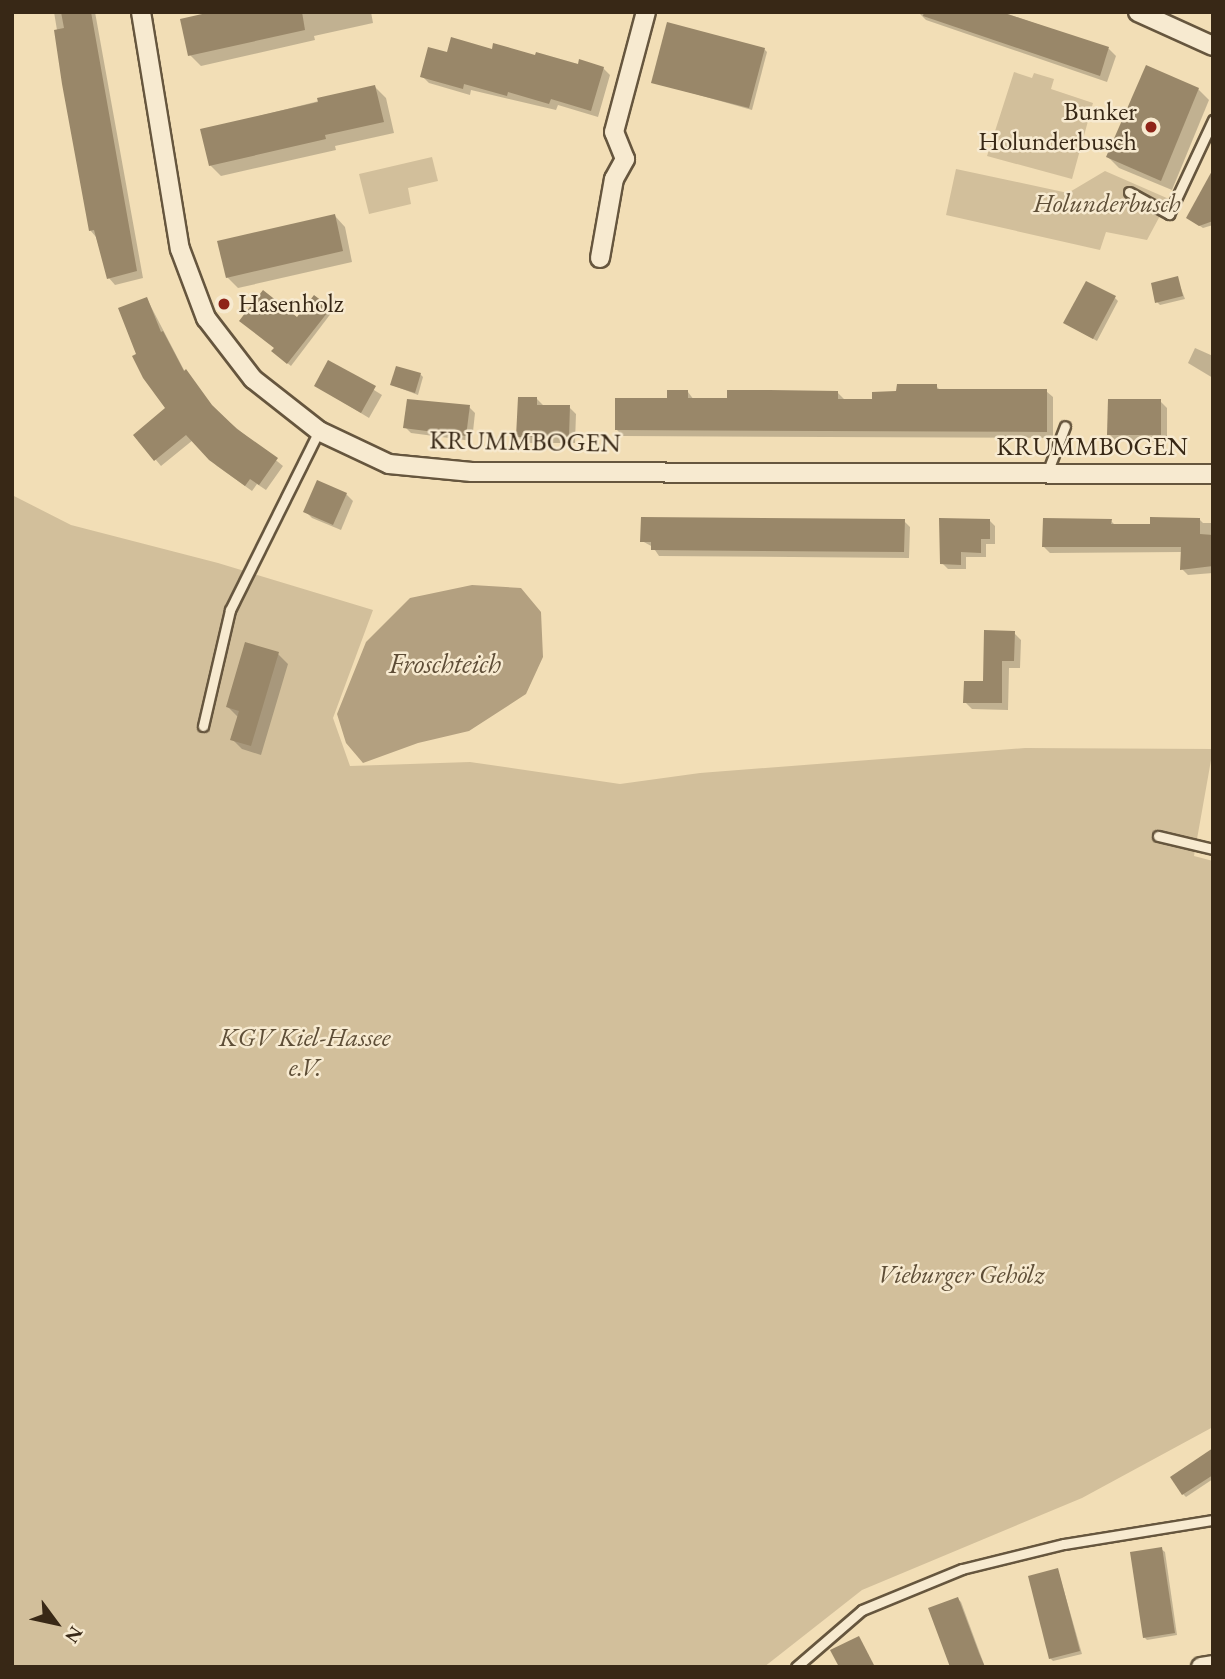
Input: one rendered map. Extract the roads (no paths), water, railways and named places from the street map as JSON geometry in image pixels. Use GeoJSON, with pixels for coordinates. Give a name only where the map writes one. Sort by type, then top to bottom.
{"type":"FeatureCollection","features":[{"type":"Feature","properties":{"kind":"street","name":"KRUMMBOGEN"},"geometry":{"type":"LineString","coordinates":[[141,12],[180,249],[206,318],[253,379],[319,431],[389,464],[472,472],[1213,474]]}},
{"type":"Feature","properties":{"kind":"street"},"geometry":{"type":"LineString","coordinates":[[600,258],[614,179],[625,159],[614,132],[646,12]]}},
{"type":"Feature","properties":{"kind":"street"},"geometry":{"type":"LineString","coordinates":[[1138,12],[1213,46]]}},
{"type":"Feature","properties":{"kind":"street"},"geometry":{"type":"LineString","coordinates":[[1201,1667],[1213,1665]]}},
{"type":"Feature","properties":{"kind":"lane"},"geometry":{"type":"LineString","coordinates":[[1129,192],[1169,214],[1213,120]]}},
{"type":"Feature","properties":{"kind":"lane"},"geometry":{"type":"LineString","coordinates":[[1047,473],[1065,426]]}},
{"type":"Feature","properties":{"kind":"lane"},"geometry":{"type":"LineString","coordinates":[[203,726],[230,610],[319,431]]}},
{"type":"Feature","properties":{"kind":"lane"},"geometry":{"type":"LineString","coordinates":[[1158,836],[1213,849]]}},
{"type":"Feature","properties":{"kind":"lane"},"geometry":{"type":"LineString","coordinates":[[796,1667],[862,1610],[962,1569],[1065,1544],[1213,1520]]}},
{"type":"Feature","properties":{"kind":"water","name":"Froschteich"},"geometry":{"type":"Polygon","coordinates":[[[472,585],[521,588],[541,612],[543,657],[526,694],[469,731],[418,743],[363,763],[346,743],[337,714],[366,642],[410,598],[472,585]]]}},
{"type":"Feature","properties":{"kind":"place","name":"Bunker Holunderbusch"},"geometry":{"type":"Point","coordinates":[1151,127]}},
{"type":"Feature","properties":{"kind":"place","name":"Hasenholz"},"geometry":{"type":"Point","coordinates":[224,304]}},
{"type":"Feature","properties":{"kind":"park label","name":"Holunderbusch"},"geometry":{"type":"Point","coordinates":[1107,204]}},
{"type":"Feature","properties":{"kind":"park label","name":"KGV Kiel-Hassee e.V."},"geometry":{"type":"Point","coordinates":[305,1053]}},
{"type":"Feature","properties":{"kind":"park label","name":"Vieburger Gehölz"},"geometry":{"type":"Point","coordinates":[961,1275]}}]}
